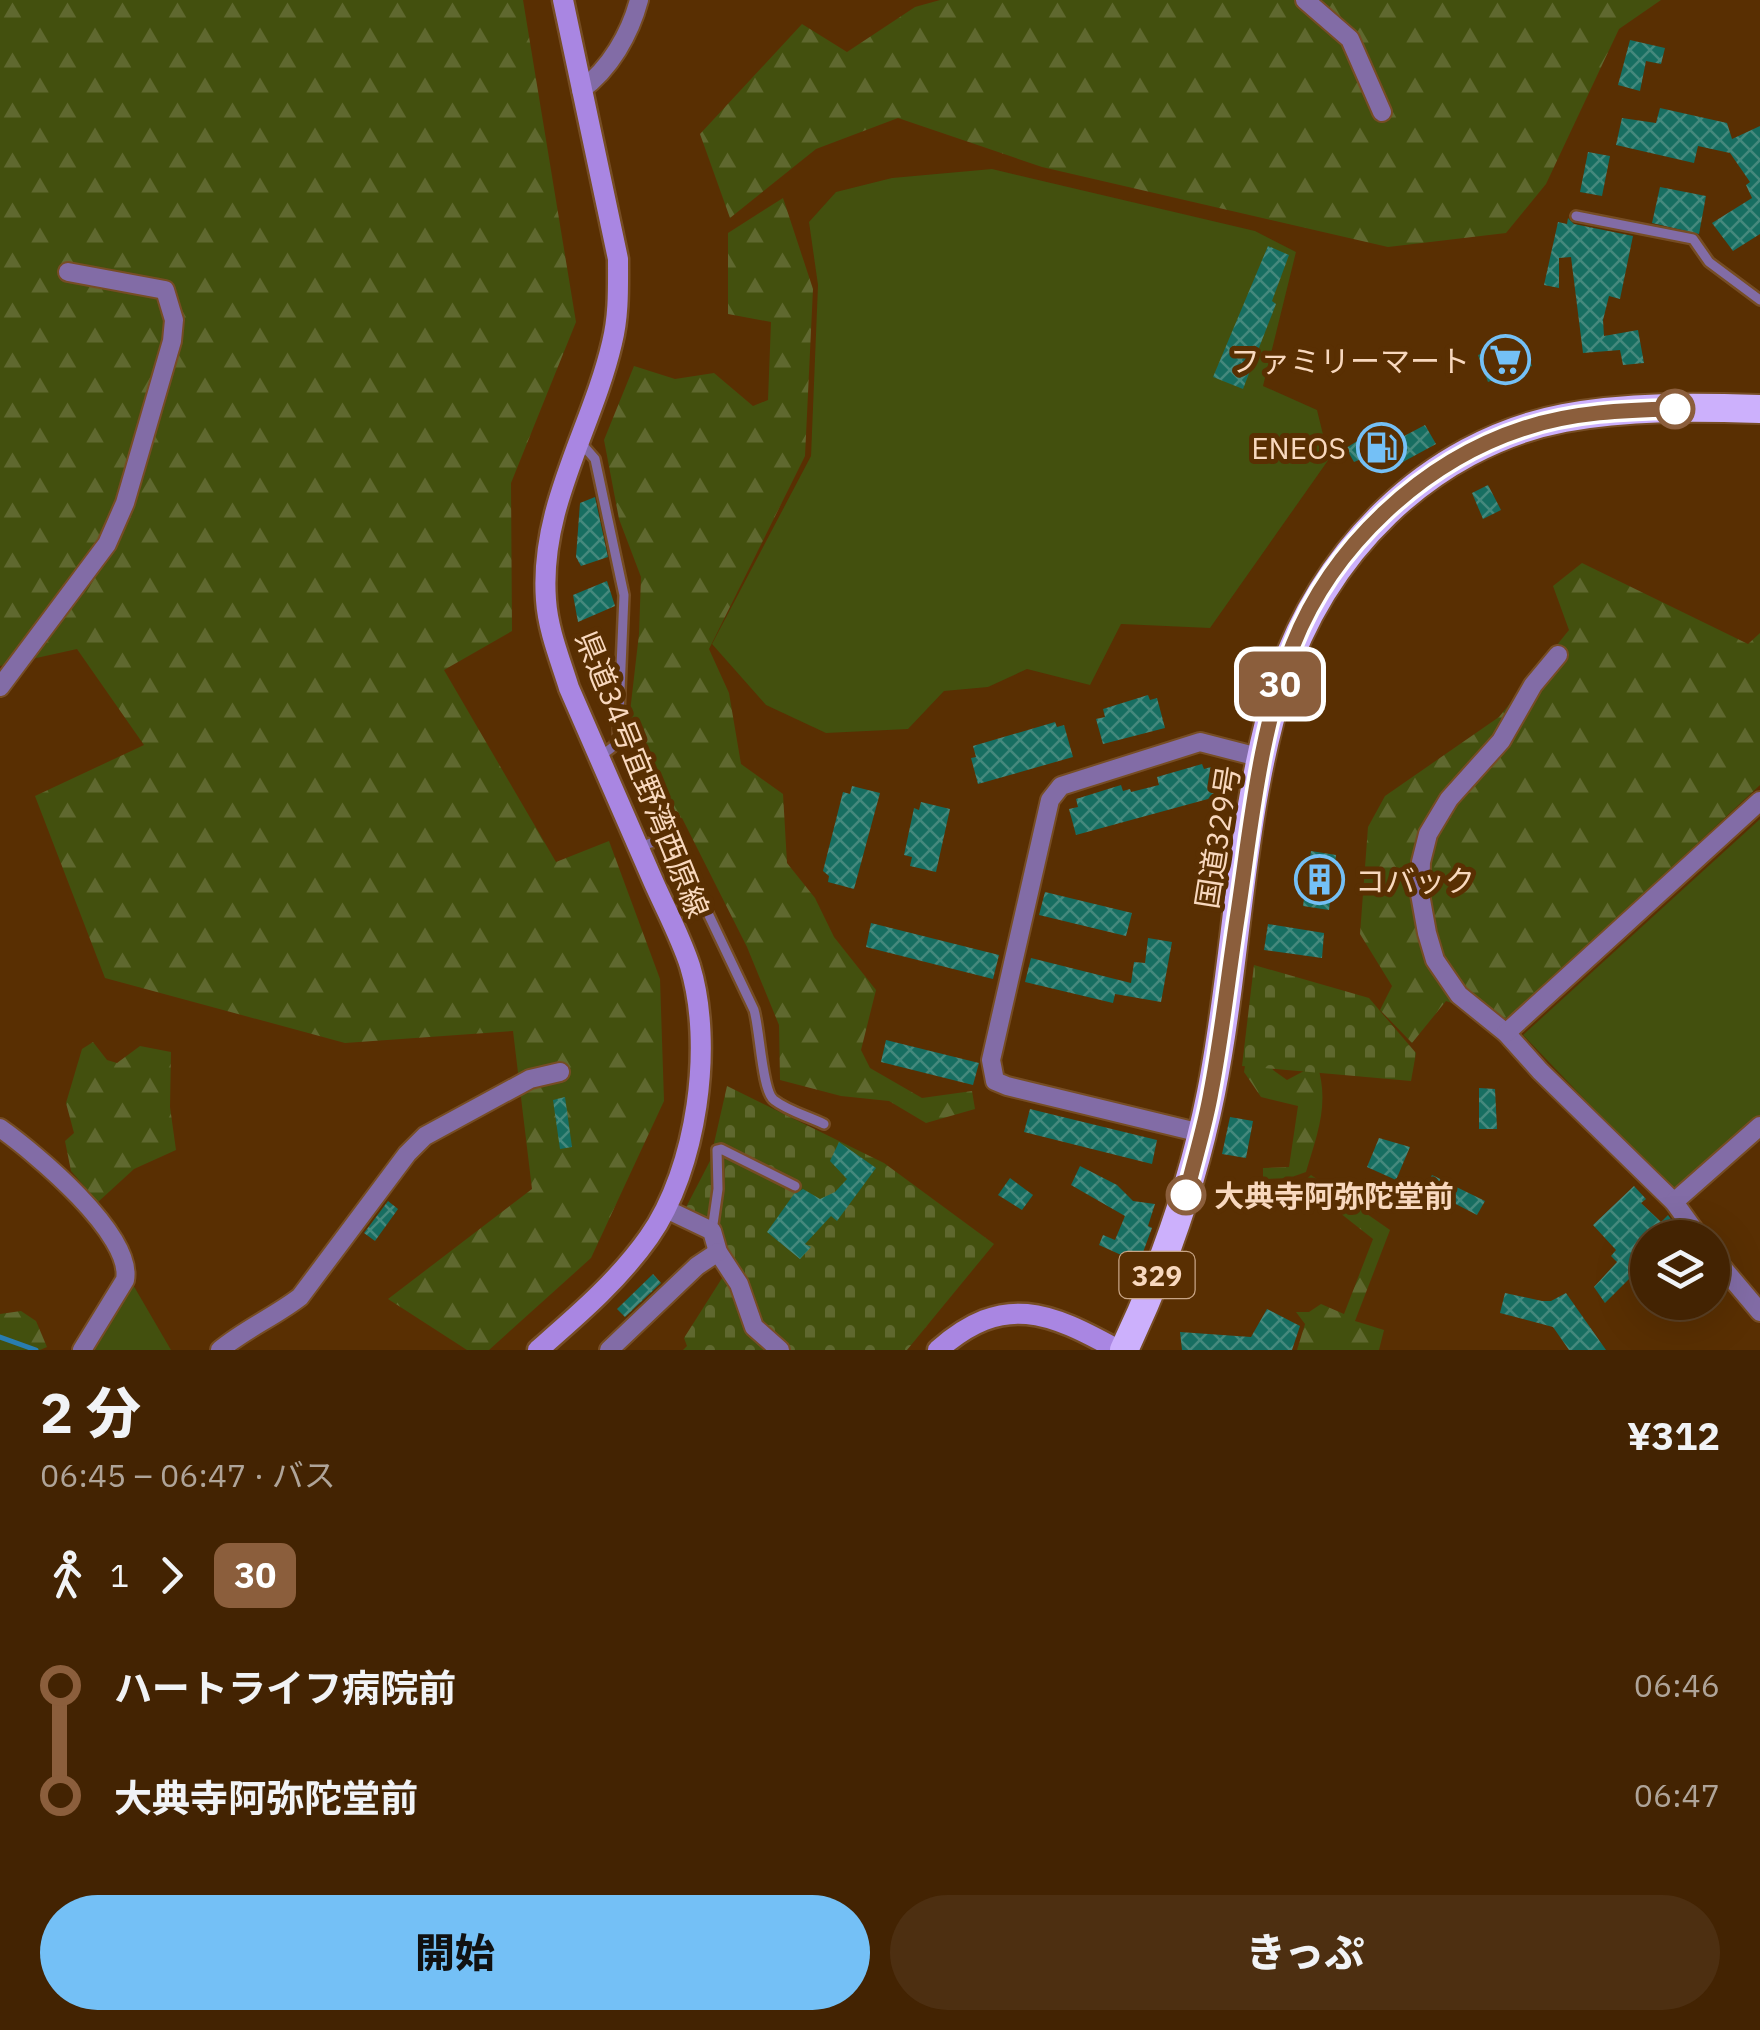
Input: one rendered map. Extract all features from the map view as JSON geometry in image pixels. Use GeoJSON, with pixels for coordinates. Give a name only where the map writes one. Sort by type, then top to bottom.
{"type":"FeatureCollection","features":[{"type":"Feature","properties":{"kind":"highway","name":"国道329号"},"geometry":{"type":"LineString","coordinates":[[1121,1350],[1144,1306],[1186,1198],[1202,1133],[1262,758],[1279,685],[1294,642],[1316,600],[1352,546],[1412,489],[1494,440],[1561,418],[1638,410],[1760,410]]}},
{"type":"Feature","properties":{"kind":"main road","name":"県道34号宜野湾西原線"},"geometry":{"type":"LineString","coordinates":[[538,1350],[628,1265],[666,1209],[697,1096],[700,1022],[690,965],[569,688],[554,643],[546,599],[550,532],[558,498],[612,343],[618,301],[618,259],[563,0]]}},
{"type":"Feature","properties":{"kind":"main road"},"geometry":{"type":"LineString","coordinates":[[938,1350],[972,1323],[1006,1313],[1048,1318],[1121,1350]]}},
{"type":"Feature","properties":{"kind":"street"},"geometry":{"type":"LineString","coordinates":[[581,90],[600,77],[614,58],[640,0]]}},
{"type":"Feature","properties":{"kind":"street"},"geometry":{"type":"LineString","coordinates":[[1306,0],[1350,39],[1382,112]]}},
{"type":"Feature","properties":{"kind":"street"},"geometry":{"type":"LineString","coordinates":[[0,688],[107,544],[145,442],[172,341],[174,320],[165,290],[68,272]]}},
{"type":"Feature","properties":{"kind":"street"},"geometry":{"type":"LineString","coordinates":[[1558,655],[1533,684],[1502,741],[1449,798],[1428,834],[1421,862],[1420,894],[1435,960],[1459,996],[1506,1033],[1674,1202],[1687,1220]]}},
{"type":"Feature","properties":{"kind":"street"},"geometry":{"type":"LineString","coordinates":[[1202,1133],[1007,1086],[995,1081],[990,1060],[1050,800],[1061,786],[1200,742],[1262,758]]}},
{"type":"Feature","properties":{"kind":"street"},"geometry":{"type":"LineString","coordinates":[[1506,1033],[1760,800]]}},
{"type":"Feature","properties":{"kind":"street"},"geometry":{"type":"LineString","coordinates":[[220,1350],[241,1332],[278,1314],[300,1297],[407,1154],[425,1136],[530,1079],[560,1072]]}},
{"type":"Feature","properties":{"kind":"street"},"geometry":{"type":"LineString","coordinates":[[1674,1202],[1760,1126]]}},
{"type":"Feature","properties":{"kind":"street"},"geometry":{"type":"LineString","coordinates":[[0,1128],[32,1151],[96,1213],[127,1270],[125,1280],[82,1350]]}},
{"type":"Feature","properties":{"kind":"street"},"geometry":{"type":"LineString","coordinates":[[666,1209],[712,1231],[718,1252],[739,1284],[754,1327],[780,1350]]}},
{"type":"Feature","properties":{"kind":"street"},"geometry":{"type":"LineString","coordinates":[[609,1350],[697,1266],[718,1252]]}},
{"type":"Feature","properties":{"kind":"street"},"geometry":{"type":"LineString","coordinates":[[1730,1276],[1760,1312]]}},
{"type":"Feature","properties":{"kind":"lane"},"geometry":{"type":"LineString","coordinates":[[1576,216],[1693,239],[1709,262],[1760,300]]}},
{"type":"Feature","properties":{"kind":"lane"},"geometry":{"type":"LineString","coordinates":[[579,441],[595,460],[624,594],[618,738],[599,758]]}},
{"type":"Feature","properties":{"kind":"lane"},"geometry":{"type":"LineString","coordinates":[[638,846],[660,840],[676,846],[754,1010],[765,1088],[772,1099],[824,1124]]}},
{"type":"Feature","properties":{"kind":"lane"},"geometry":{"type":"LineString","coordinates":[[712,1231],[718,1189],[717,1150],[795,1186]]}},
{"type":"Feature","properties":{"kind":"green space"},"geometry":{"type":"Polygon","coordinates":[[[0,0],[523,0],[576,322],[511,483],[512,631],[444,670],[556,862],[609,841],[660,979],[664,1101],[591,1258],[489,1350],[467,1350],[388,1299],[532,1189],[513,1031],[345,1043],[105,978],[35,796],[144,745],[77,649],[0,666],[0,0]]]}},
{"type":"Feature","properties":{"kind":"green space"},"geometry":{"type":"Polygon","coordinates":[[[940,0],[1661,0],[1619,29],[1546,184],[1506,233],[1388,247],[1042,167],[898,118],[816,149],[730,218],[700,134],[802,24],[847,52],[915,7],[940,0]]]}},
{"type":"Feature","properties":{"kind":"green space"},"geometry":{"type":"Polygon","coordinates":[[[992,169],[1255,231],[1296,252],[1263,386],[1317,410],[1329,459],[1210,628],[1121,624],[1090,685],[1027,669],[988,687],[944,691],[908,729],[826,733],[766,705],[712,644],[811,456],[818,285],[809,222],[836,192],[892,178],[992,169]]]}},
{"type":"Feature","properties":{"kind":"green space"},"geometry":{"type":"Polygon","coordinates":[[[783,198],[813,289],[805,456],[709,649],[729,693],[741,764],[783,794],[787,863],[815,898],[834,937],[876,990],[861,1050],[870,1068],[922,1098],[972,1091],[975,1109],[926,1123],[889,1101],[841,1096],[780,1080],[779,1025],[747,947],[682,818],[662,820],[627,738],[641,577],[619,519],[604,440],[634,366],[675,379],[714,373],[753,406],[768,400],[771,322],[728,314],[728,233],[783,198]]]}},
{"type":"Feature","properties":{"kind":"green space"},"geometry":{"type":"Polygon","coordinates":[[[1582,563],[1748,644],[1760,633],[1760,785],[1506,1022],[1446,1001],[1412,1043],[1380,1010],[1392,986],[1360,934],[1368,827],[1385,796],[1499,717],[1569,630],[1553,586],[1582,563]]]}},
{"type":"Feature","properties":{"kind":"green space"},"geometry":{"type":"Polygon","coordinates":[[[1760,819],[1760,1115],[1674,1193],[1523,1035],[1760,819]]]}},
{"type":"Feature","properties":{"kind":"green space"},"geometry":{"type":"Polygon","coordinates":[[[1254,965],[1369,998],[1416,1053],[1411,1081],[1242,1066],[1254,965]]]}},
{"type":"Feature","properties":{"kind":"green space"},"geometry":{"type":"Polygon","coordinates":[[[1256,1026],[1273,1070],[1287,1080],[1317,1064],[1321,1078],[1320,1119],[1306,1172],[1289,1178],[1263,1179],[1263,1168],[1289,1167],[1298,1106],[1261,1097],[1244,1072],[1251,1029],[1256,1026]]]}},
{"type":"Feature","properties":{"kind":"green space"},"geometry":{"type":"Polygon","coordinates":[[[93,1042],[107,1060],[117,1063],[140,1046],[171,1052],[170,1107],[176,1150],[134,1169],[98,1202],[71,1171],[65,1141],[74,1133],[66,1103],[82,1049],[93,1042]]]}},
{"type":"Feature","properties":{"kind":"green space"},"geometry":{"type":"Polygon","coordinates":[[[727,1086],[884,1163],[994,1244],[907,1350],[683,1350],[687,1346],[684,1338],[724,1275],[708,1238],[683,1213],[710,1161],[727,1086]]]}},
{"type":"Feature","properties":{"kind":"green space"},"geometry":{"type":"Polygon","coordinates":[[[1311,1175],[1390,1230],[1355,1321],[1384,1330],[1379,1350],[1297,1350],[1305,1324],[1296,1312],[1309,1312],[1321,1304],[1344,1314],[1373,1239],[1302,1183],[1311,1175]]]}},
{"type":"Feature","properties":{"kind":"green space"},"geometry":{"type":"Polygon","coordinates":[[[132,1283],[171,1350],[92,1350],[132,1283]]]}},
{"type":"Feature","properties":{"kind":"green space"},"geometry":{"type":"Polygon","coordinates":[[[21,1311],[36,1321],[47,1347],[0,1350],[0,1314],[21,1311]]]}},
{"type":"Feature","properties":{"kind":"building"},"geometry":{"type":"Polygon","coordinates":[[[1630,40],[1665,48],[1661,64],[1646,61],[1640,91],[1618,85],[1630,40]]]}},
{"type":"Feature","properties":{"kind":"building"},"geometry":{"type":"Polygon","coordinates":[[[1660,108],[1727,123],[1732,139],[1760,126],[1760,234],[1733,251],[1712,223],[1752,198],[1746,185],[1750,182],[1730,153],[1698,146],[1694,163],[1616,145],[1622,118],[1656,123],[1660,108]]]}},
{"type":"Feature","properties":{"kind":"building"},"geometry":{"type":"Polygon","coordinates":[[[1588,152],[1610,156],[1602,196],[1580,192],[1588,152]]]}},
{"type":"Feature","properties":{"kind":"building"},"geometry":{"type":"Polygon","coordinates":[[[1660,187],[1706,196],[1699,234],[1652,223],[1660,187]]]}},
{"type":"Feature","properties":{"kind":"building"},"geometry":{"type":"Polygon","coordinates":[[[1568,218],[1574,224],[1633,236],[1620,299],[1609,296],[1604,336],[1638,330],[1644,363],[1623,365],[1620,350],[1583,353],[1571,257],[1559,258],[1559,288],[1544,285],[1558,222],[1567,224],[1568,218]]]}},
{"type":"Feature","properties":{"kind":"building"},"geometry":{"type":"Polygon","coordinates":[[[1268,246],[1289,255],[1272,301],[1276,304],[1243,389],[1213,377],[1268,246]]]}},
{"type":"Feature","properties":{"kind":"building","name":"ファミリーマート"},"geometry":{"type":"Polygon","coordinates":[[[1522,339],[1532,366],[1488,382],[1478,355],[1522,339]]]}},
{"type":"Feature","properties":{"kind":"building"},"geometry":{"type":"Polygon","coordinates":[[[1425,425],[1436,444],[1390,469],[1378,452],[1354,462],[1346,448],[1380,427],[1389,444],[1425,425]]]}},
{"type":"Feature","properties":{"kind":"building"},"geometry":{"type":"Polygon","coordinates":[[[1488,485],[1501,510],[1483,519],[1472,493],[1488,485]]]}},
{"type":"Feature","properties":{"kind":"building"},"geometry":{"type":"Polygon","coordinates":[[[595,497],[608,557],[581,566],[576,557],[580,503],[595,497]]]}},
{"type":"Feature","properties":{"kind":"building"},"geometry":{"type":"Polygon","coordinates":[[[607,581],[615,606],[578,622],[573,595],[607,581]]]}},
{"type":"Feature","properties":{"kind":"building"},"geometry":{"type":"Polygon","coordinates":[[[1148,695],[1150,700],[1157,698],[1165,728],[1103,744],[1096,719],[1105,717],[1103,709],[1148,695]]]}},
{"type":"Feature","properties":{"kind":"building"},"geometry":{"type":"Polygon","coordinates":[[[1055,722],[1057,727],[1064,725],[1073,757],[978,784],[971,758],[976,757],[973,746],[1055,722]]]}},
{"type":"Feature","properties":{"kind":"building"},"geometry":{"type":"Polygon","coordinates":[[[1202,764],[1204,769],[1211,767],[1219,796],[1076,835],[1069,809],[1078,807],[1076,799],[1121,785],[1123,791],[1131,792],[1159,785],[1157,777],[1202,764]]]}},
{"type":"Feature","properties":{"kind":"building"},"geometry":{"type":"Polygon","coordinates":[[[852,786],[880,793],[854,889],[828,882],[829,876],[823,871],[843,792],[850,794],[852,786]]]}},
{"type":"Feature","properties":{"kind":"building"},"geometry":{"type":"Polygon","coordinates":[[[921,802],[950,809],[936,872],[910,866],[912,857],[904,855],[914,808],[919,810],[921,802]]]}},
{"type":"Feature","properties":{"kind":"building","name":"コバック"},"geometry":{"type":"Polygon","coordinates":[[[1311,851],[1336,855],[1329,910],[1303,906],[1311,851]]]}},
{"type":"Feature","properties":{"kind":"building"},"geometry":{"type":"Polygon","coordinates":[[[1045,892],[1132,913],[1126,936],[1039,915],[1045,892]]]}},
{"type":"Feature","properties":{"kind":"building"},"geometry":{"type":"Polygon","coordinates":[[[871,923],[999,955],[993,979],[866,947],[871,923]]]}},
{"type":"Feature","properties":{"kind":"building"},"geometry":{"type":"Polygon","coordinates":[[[1268,924],[1324,933],[1322,958],[1264,950],[1268,924]]]}},
{"type":"Feature","properties":{"kind":"building"},"geometry":{"type":"Polygon","coordinates":[[[1148,938],[1172,942],[1161,1002],[1115,994],[1113,1003],[1025,982],[1031,958],[1131,983],[1134,962],[1145,963],[1148,938]]]}},
{"type":"Feature","properties":{"kind":"building"},"geometry":{"type":"Polygon","coordinates":[[[886,1040],[979,1063],[973,1085],[881,1062],[886,1040]]]}},
{"type":"Feature","properties":{"kind":"building"},"geometry":{"type":"Polygon","coordinates":[[[1479,1088],[1495,1089],[1497,1129],[1479,1129],[1479,1088]]]}},
{"type":"Feature","properties":{"kind":"building"},"geometry":{"type":"Polygon","coordinates":[[[565,1097],[572,1147],[560,1149],[553,1100],[565,1097]]]}},
{"type":"Feature","properties":{"kind":"building"},"geometry":{"type":"Polygon","coordinates":[[[1030,1109],[1157,1140],[1152,1164],[1024,1132],[1030,1109]]]}},
{"type":"Feature","properties":{"kind":"building"},"geometry":{"type":"Polygon","coordinates":[[[1230,1117],[1253,1121],[1246,1158],[1222,1154],[1230,1117]]]}},
{"type":"Feature","properties":{"kind":"building"},"geometry":{"type":"Polygon","coordinates":[[[1379,1138],[1410,1147],[1396,1180],[1367,1167],[1379,1138]]]}},
{"type":"Feature","properties":{"kind":"building"},"geometry":{"type":"Polygon","coordinates":[[[839,1142],[876,1168],[837,1221],[831,1216],[805,1244],[811,1247],[800,1259],[767,1232],[794,1194],[803,1189],[820,1199],[835,1192],[847,1179],[830,1161],[839,1142]]]}},
{"type":"Feature","properties":{"kind":"building"},"geometry":{"type":"Polygon","coordinates":[[[1080,1166],[1117,1185],[1133,1201],[1155,1204],[1148,1226],[1152,1228],[1139,1263],[1099,1245],[1103,1235],[1115,1240],[1125,1216],[1071,1185],[1080,1166]]]}},
{"type":"Feature","properties":{"kind":"building"},"geometry":{"type":"Polygon","coordinates":[[[1432,1175],[1485,1201],[1477,1215],[1425,1188],[1432,1175]]]}},
{"type":"Feature","properties":{"kind":"building"},"geometry":{"type":"Polygon","coordinates":[[[1010,1178],[1033,1195],[1022,1210],[998,1195],[1010,1178]]]}},
{"type":"Feature","properties":{"kind":"building"},"geometry":{"type":"Polygon","coordinates":[[[1634,1186],[1646,1199],[1641,1203],[1659,1220],[1630,1220],[1630,1278],[1605,1303],[1594,1287],[1617,1262],[1611,1256],[1616,1250],[1593,1225],[1634,1186]]]}},
{"type":"Feature","properties":{"kind":"building"},"geometry":{"type":"Polygon","coordinates":[[[388,1201],[398,1209],[375,1241],[364,1233],[388,1201]]]}},
{"type":"Feature","properties":{"kind":"building"},"geometry":{"type":"Polygon","coordinates":[[[653,1274],[661,1283],[625,1317],[617,1309],[653,1274]]]}},
{"type":"Feature","properties":{"kind":"building"},"geometry":{"type":"Polygon","coordinates":[[[1505,1293],[1551,1301],[1566,1293],[1606,1350],[1569,1350],[1553,1327],[1500,1313],[1505,1293]]]}},
{"type":"Feature","properties":{"kind":"building"},"geometry":{"type":"Polygon","coordinates":[[[1267,1309],[1300,1326],[1292,1350],[1182,1350],[1180,1332],[1251,1337],[1267,1309]]]}},
{"type":"Feature","properties":{"kind":"waterway"},"geometry":{"type":"LineString","coordinates":[[0,1337],[36,1350]]}},
{"type":"Feature","properties":{"kind":"bus line","name":"30"},"geometry":{"type":"LineString","coordinates":[[1186,1195],[1211,1093],[1266,740],[1294,642],[1333,572],[1352,546],[1412,489],[1494,440],[1561,418],[1675,409]]}},
{"type":"Feature","properties":{"kind":"place","name":"ファミリーマート"},"geometry":{"type":"Point","coordinates":[1505,360]}},
{"type":"Feature","properties":{"kind":"place","name":"ENEOS"},"geometry":{"type":"Point","coordinates":[1381,447]}},
{"type":"Feature","properties":{"kind":"place","name":"コバック"},"geometry":{"type":"Point","coordinates":[1320,880]}},
{"type":"Feature","properties":{"kind":"place","name":"大典寺阿弥陀堂前"},"geometry":{"type":"Point","coordinates":[1186,1195]}}]}
